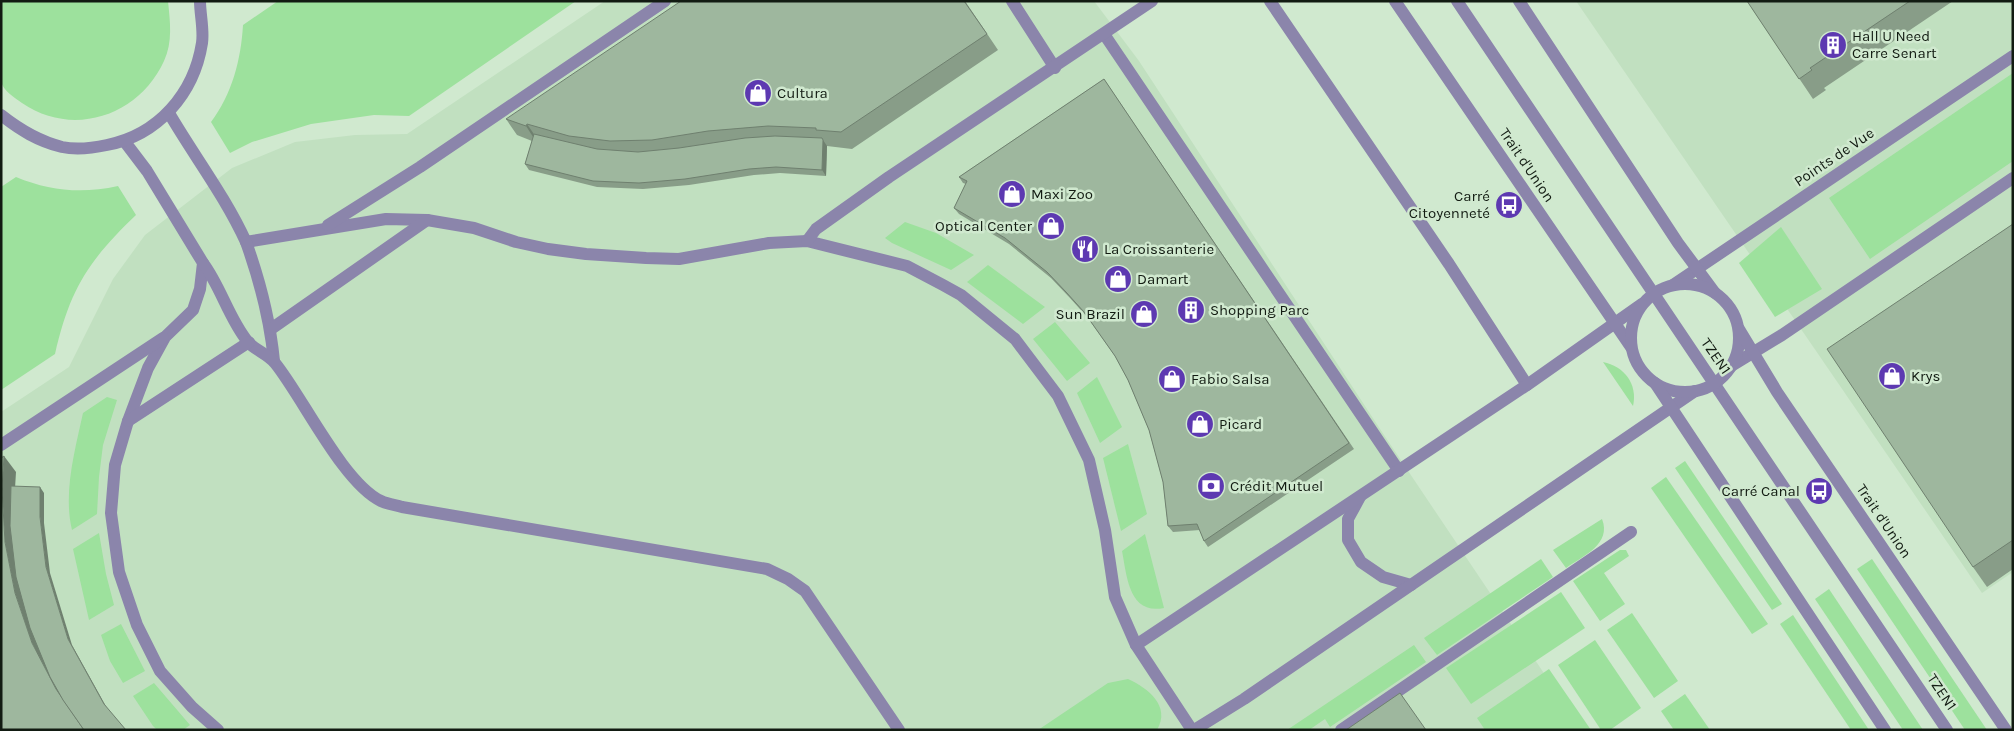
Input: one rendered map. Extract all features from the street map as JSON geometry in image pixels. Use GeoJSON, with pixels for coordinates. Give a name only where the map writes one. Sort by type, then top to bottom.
{"type":"FeatureCollection","features":[{"type":"Feature","properties":{"kind":"street"},"geometry":{"type":"LineString","coordinates":[[1,116],[23,133],[62,147],[94,148],[125,142],[146,131],[169,113],[191,82],[202,42],[200,1]]}},
{"type":"Feature","properties":{"kind":"street"},"geometry":{"type":"LineString","coordinates":[[322,229],[420,167],[665,1]]}},
{"type":"Feature","properties":{"kind":"street"},"geometry":{"type":"LineString","coordinates":[[1012,1],[1054,68]]}},
{"type":"Feature","properties":{"kind":"street"},"geometry":{"type":"LineString","coordinates":[[807,241],[816,229],[881,183],[1152,1]]}},
{"type":"Feature","properties":{"kind":"street"},"geometry":{"type":"LineString","coordinates":[[1270,1],[1443,256],[1527,385]]}},
{"type":"Feature","properties":{"kind":"street","name":"Trait d'Union"},"geometry":{"type":"LineString","coordinates":[[1395,1],[1631,347],[1639,367],[1655,384],[1885,730]]}},
{"type":"Feature","properties":{"kind":"street","name":"TZEN1"},"geometry":{"type":"LineString","coordinates":[[1456,1],[1948,730]]}},
{"type":"Feature","properties":{"kind":"street","name":"Trait d'Union"},"geometry":{"type":"LineString","coordinates":[[1519,1],[1697,269],[1715,293],[1726,302],[1734,315],[1739,329],[1776,392],[2006,730]]}},
{"type":"Feature","properties":{"kind":"street"},"geometry":{"type":"LineString","coordinates":[[1104,34],[1399,471]]}},
{"type":"Feature","properties":{"kind":"street","name":"Points de Vue"},"geometry":{"type":"LineString","coordinates":[[1673,285],[2013,56]]}},
{"type":"Feature","properties":{"kind":"street"},"geometry":{"type":"LineString","coordinates":[[169,113],[232,212],[246,242],[257,274],[271,329],[274,361]]}},
{"type":"Feature","properties":{"kind":"street"},"geometry":{"type":"LineString","coordinates":[[125,142],[147,171],[214,278],[227,306],[249,342],[274,361],[306,411],[354,479],[381,501],[402,507],[767,569],[788,579],[805,591],[899,730]]}},
{"type":"Feature","properties":{"kind":"street"},"geometry":{"type":"LineString","coordinates":[[246,242],[282,238],[322,229],[386,220],[427,220],[474,228],[516,242],[548,249],[586,254],[679,259],[769,243],[807,241],[906,266],[961,295],[1020,344],[1058,396],[1086,454],[1105,530],[1115,597],[1136,645],[1193,730],[1244,699],[1695,391],[1715,383],[1731,366],[1782,335],[2013,178]]}},
{"type":"Feature","properties":{"kind":"street"},"geometry":{"type":"LineString","coordinates":[[271,329],[427,220]]}},
{"type":"Feature","properties":{"kind":"street"},"geometry":{"type":"LineString","coordinates":[[1,445],[166,337],[193,310],[200,289],[203,263]]}},
{"type":"Feature","properties":{"kind":"street","name":"Trait d'Union"},"geometry":{"type":"LineString","coordinates":[[1631,347],[1634,317],[1642,304],[1653,294],[1673,285],[1695,285],[1715,293]]}},
{"type":"Feature","properties":{"kind":"street"},"geometry":{"type":"LineString","coordinates":[[1136,645],[1527,385],[1642,304]]}},
{"type":"Feature","properties":{"kind":"street"},"geometry":{"type":"LineString","coordinates":[[1731,366],[1739,342],[1739,329]]}},
{"type":"Feature","properties":{"kind":"street"},"geometry":{"type":"LineString","coordinates":[[166,337],[148,368],[128,421],[115,465],[111,513],[120,572],[136,625],[160,671],[192,707],[218,730]]}},
{"type":"Feature","properties":{"kind":"street"},"geometry":{"type":"LineString","coordinates":[[128,421],[249,342]]}},
{"type":"Feature","properties":{"kind":"street"},"geometry":{"type":"LineString","coordinates":[[1655,384],[1668,390],[1695,391]]}},
{"type":"Feature","properties":{"kind":"street"},"geometry":{"type":"LineString","coordinates":[[1360,497],[1348,519],[1348,540],[1361,562],[1383,577],[1411,585]]}},
{"type":"Feature","properties":{"kind":"street"},"geometry":{"type":"LineString","coordinates":[[1341,730],[1631,532]]}},
{"type":"Feature","properties":{"kind":"shaded area","name":"Shopping Parc"},"geometry":{"type":"Polygon","coordinates":[[[605,1],[1094,1],[1139,61],[1384,435],[1582,730],[1,730],[1,412],[69,367],[113,279],[145,235],[232,168],[295,142],[355,135],[407,134],[605,1]]]}},
{"type":"Feature","properties":{"kind":"shaded area"},"geometry":{"type":"Polygon","coordinates":[[[1576,1],[2013,1],[2013,572],[1982,593],[1576,1]]]}},
{"type":"Feature","properties":{"kind":"green space"},"geometry":{"type":"Polygon","coordinates":[[[1,1],[168,1],[170,31],[167,54],[153,80],[138,96],[122,108],[103,116],[83,120],[62,119],[42,114],[22,103],[6,91],[2,85],[1,1]]]}},
{"type":"Feature","properties":{"kind":"green space"},"geometry":{"type":"Polygon","coordinates":[[[278,1],[576,1],[409,116],[374,115],[311,124],[252,142],[230,153],[211,122],[225,100],[238,64],[243,25],[278,1]]]}},
{"type":"Feature","properties":{"kind":"green space"},"geometry":{"type":"Polygon","coordinates":[[[2013,73],[2013,161],[1870,259],[1829,198],[2013,73]]]}},
{"type":"Feature","properties":{"kind":"green space"},"geometry":{"type":"Polygon","coordinates":[[[16,177],[29,182],[66,190],[92,190],[118,186],[136,215],[105,247],[83,277],[67,311],[55,354],[1,390],[1,187],[16,177]]]}},
{"type":"Feature","properties":{"kind":"green space"},"geometry":{"type":"Polygon","coordinates":[[[905,222],[936,233],[974,255],[951,270],[885,238],[905,222]]]}},
{"type":"Feature","properties":{"kind":"green space"},"geometry":{"type":"Polygon","coordinates":[[[1781,227],[1822,289],[1775,317],[1739,263],[1781,227]]]}},
{"type":"Feature","properties":{"kind":"green space"},"geometry":{"type":"Polygon","coordinates":[[[988,265],[1045,307],[1023,324],[967,282],[988,265]]]}},
{"type":"Feature","properties":{"kind":"green space"},"geometry":{"type":"Polygon","coordinates":[[[1055,322],[1090,363],[1067,381],[1033,339],[1055,322]]]}},
{"type":"Feature","properties":{"kind":"green space"},"geometry":{"type":"Polygon","coordinates":[[[1603,362],[1617,367],[1628,377],[1633,390],[1633,406],[1603,362]]]}},
{"type":"Feature","properties":{"kind":"green space"},"geometry":{"type":"Polygon","coordinates":[[[1097,377],[1122,427],[1100,443],[1077,393],[1097,377]]]}},
{"type":"Feature","properties":{"kind":"green space"},"geometry":{"type":"Polygon","coordinates":[[[107,397],[117,400],[103,445],[97,514],[72,530],[69,486],[83,413],[107,397]]]}},
{"type":"Feature","properties":{"kind":"green space"},"geometry":{"type":"Polygon","coordinates":[[[1128,444],[1147,514],[1121,531],[1103,458],[1128,444]]]}},
{"type":"Feature","properties":{"kind":"green space"},"geometry":{"type":"Polygon","coordinates":[[[1685,461],[1782,604],[1772,610],[1675,468],[1685,461]]]}},
{"type":"Feature","properties":{"kind":"green space"},"geometry":{"type":"Polygon","coordinates":[[[1666,477],[1768,624],[1752,634],[1651,488],[1666,477]]]}},
{"type":"Feature","properties":{"kind":"green space"},"geometry":{"type":"Polygon","coordinates":[[[1602,519],[1603,536],[1599,542],[1587,554],[1566,568],[1553,550],[1602,519]]]}},
{"type":"Feature","properties":{"kind":"green space"},"geometry":{"type":"Polygon","coordinates":[[[99,533],[106,574],[114,605],[89,620],[73,549],[99,533]]]}},
{"type":"Feature","properties":{"kind":"green space"},"geometry":{"type":"Polygon","coordinates":[[[1145,534],[1164,608],[1152,609],[1143,606],[1132,592],[1128,582],[1122,551],[1145,534]]]}},
{"type":"Feature","properties":{"kind":"green space"},"geometry":{"type":"Polygon","coordinates":[[[1620,550],[1626,550],[1629,556],[1604,573],[1625,604],[1600,621],[1573,581],[1620,550]]]}},
{"type":"Feature","properties":{"kind":"green space"},"geometry":{"type":"Polygon","coordinates":[[[1541,559],[1553,577],[1437,655],[1424,638],[1541,559]]]}},
{"type":"Feature","properties":{"kind":"green space"},"geometry":{"type":"Polygon","coordinates":[[[1872,559],[1987,730],[1965,730],[1857,569],[1872,559]]]}},
{"type":"Feature","properties":{"kind":"green space"},"geometry":{"type":"Polygon","coordinates":[[[1829,589],[1923,730],[1903,730],[1815,599],[1829,589]]]}},
{"type":"Feature","properties":{"kind":"green space"},"geometry":{"type":"Polygon","coordinates":[[[1561,592],[1585,628],[1471,704],[1446,668],[1561,592]]]}},
{"type":"Feature","properties":{"kind":"green space"},"geometry":{"type":"Polygon","coordinates":[[[1632,613],[1678,681],[1654,698],[1607,630],[1632,613]]]}},
{"type":"Feature","properties":{"kind":"green space"},"geometry":{"type":"Polygon","coordinates":[[[1793,615],[1869,730],[1851,730],[1780,624],[1793,615]]]}},
{"type":"Feature","properties":{"kind":"green space"},"geometry":{"type":"Polygon","coordinates":[[[121,624],[145,671],[123,683],[110,661],[101,635],[121,624]]]}},
{"type":"Feature","properties":{"kind":"green space"},"geometry":{"type":"Polygon","coordinates":[[[1595,640],[1641,708],[1610,730],[1601,730],[1558,665],[1595,640]]]}},
{"type":"Feature","properties":{"kind":"green space"},"geometry":{"type":"Polygon","coordinates":[[[1414,645],[1426,662],[1330,727],[1325,719],[1309,730],[1287,730],[1414,645]]]}},
{"type":"Feature","properties":{"kind":"green space"},"geometry":{"type":"Polygon","coordinates":[[[1549,669],[1591,730],[1485,730],[1477,718],[1549,669]]]}},
{"type":"Feature","properties":{"kind":"green space"},"geometry":{"type":"Polygon","coordinates":[[[1128,679],[1150,693],[1159,706],[1161,721],[1157,730],[1038,730],[1108,683],[1128,679]]]}},
{"type":"Feature","properties":{"kind":"green space"},"geometry":{"type":"Polygon","coordinates":[[[154,683],[190,725],[183,730],[157,730],[153,726],[133,696],[154,683]]]}},
{"type":"Feature","properties":{"kind":"green space"},"geometry":{"type":"Polygon","coordinates":[[[1685,694],[1710,730],[1674,730],[1661,711],[1685,694]]]}},
{"type":"Feature","properties":{"kind":"building","name":"Cultura"},"geometry":{"type":"Polygon","coordinates":[[[681,1],[964,1],[987,34],[841,132],[816,130],[816,128],[768,126],[708,131],[652,140],[610,141],[569,136],[527,124],[526,126],[506,119],[681,1]]]}},
{"type":"Feature","properties":{"kind":"building","name":"Hall U Need Carre Senart"},"geometry":{"type":"Polygon","coordinates":[[[1747,1],[1910,1],[1810,68],[1812,70],[1799,79],[1747,1]]]}},
{"type":"Feature","properties":{"kind":"building","name":"Shopping Parc"},"geometry":{"type":"Polygon","coordinates":[[[1104,79],[1349,443],[1204,541],[1197,524],[1168,526],[1163,482],[1149,430],[1128,380],[1115,356],[1084,312],[1047,272],[1005,238],[954,208],[967,181],[959,177],[1104,79]]]}},
{"type":"Feature","properties":{"kind":"building"},"geometry":{"type":"Polygon","coordinates":[[[534,134],[597,149],[638,152],[745,138],[775,136],[822,138],[822,170],[776,167],[639,183],[593,181],[525,164],[534,134]]]}},
{"type":"Feature","properties":{"kind":"building"},"geometry":{"type":"Polygon","coordinates":[[[2013,224],[2013,540],[1973,567],[1827,349],[2013,224]]]}},
{"type":"Feature","properties":{"kind":"building"},"geometry":{"type":"Polygon","coordinates":[[[4,456],[2,489],[5,542],[15,593],[32,643],[56,689],[84,730],[1,730],[1,458],[4,456]]]}},
{"type":"Feature","properties":{"kind":"building"},"geometry":{"type":"Polygon","coordinates":[[[11,486],[40,487],[40,517],[46,567],[68,639],[104,704],[126,730],[84,730],[50,677],[30,628],[16,577],[10,526],[11,486]]]}},
{"type":"Feature","properties":{"kind":"building"},"geometry":{"type":"Polygon","coordinates":[[[1400,693],[1426,730],[1346,730],[1400,693]]]}},
{"type":"Feature","properties":{"kind":"place","name":"Hall U Need Carre Senart"},"geometry":{"type":"Point","coordinates":[1833,45]}},
{"type":"Feature","properties":{"kind":"place","name":"Cultura"},"geometry":{"type":"Point","coordinates":[758,93]}},
{"type":"Feature","properties":{"kind":"place","name":"Maxi Zoo"},"geometry":{"type":"Point","coordinates":[1012,194]}},
{"type":"Feature","properties":{"kind":"place","name":"Carré Citoyenneté"},"geometry":{"type":"Point","coordinates":[1509,205]}},
{"type":"Feature","properties":{"kind":"place","name":"Optical Center"},"geometry":{"type":"Point","coordinates":[1051,226]}},
{"type":"Feature","properties":{"kind":"place","name":"La Croissanterie"},"geometry":{"type":"Point","coordinates":[1085,249]}},
{"type":"Feature","properties":{"kind":"place","name":"Damart"},"geometry":{"type":"Point","coordinates":[1118,279]}},
{"type":"Feature","properties":{"kind":"place","name":"Shopping Parc"},"geometry":{"type":"Point","coordinates":[1191,310]}},
{"type":"Feature","properties":{"kind":"place","name":"Sun Brazil"},"geometry":{"type":"Point","coordinates":[1144,314]}},
{"type":"Feature","properties":{"kind":"place","name":"Krys"},"geometry":{"type":"Point","coordinates":[1892,376]}},
{"type":"Feature","properties":{"kind":"place","name":"Fabio Salsa"},"geometry":{"type":"Point","coordinates":[1172,379]}},
{"type":"Feature","properties":{"kind":"place","name":"Picard"},"geometry":{"type":"Point","coordinates":[1200,424]}},
{"type":"Feature","properties":{"kind":"place","name":"Crédit Mutuel"},"geometry":{"type":"Point","coordinates":[1211,486]}},
{"type":"Feature","properties":{"kind":"place","name":"Carré Canal"},"geometry":{"type":"Point","coordinates":[1819,491]}}]}
